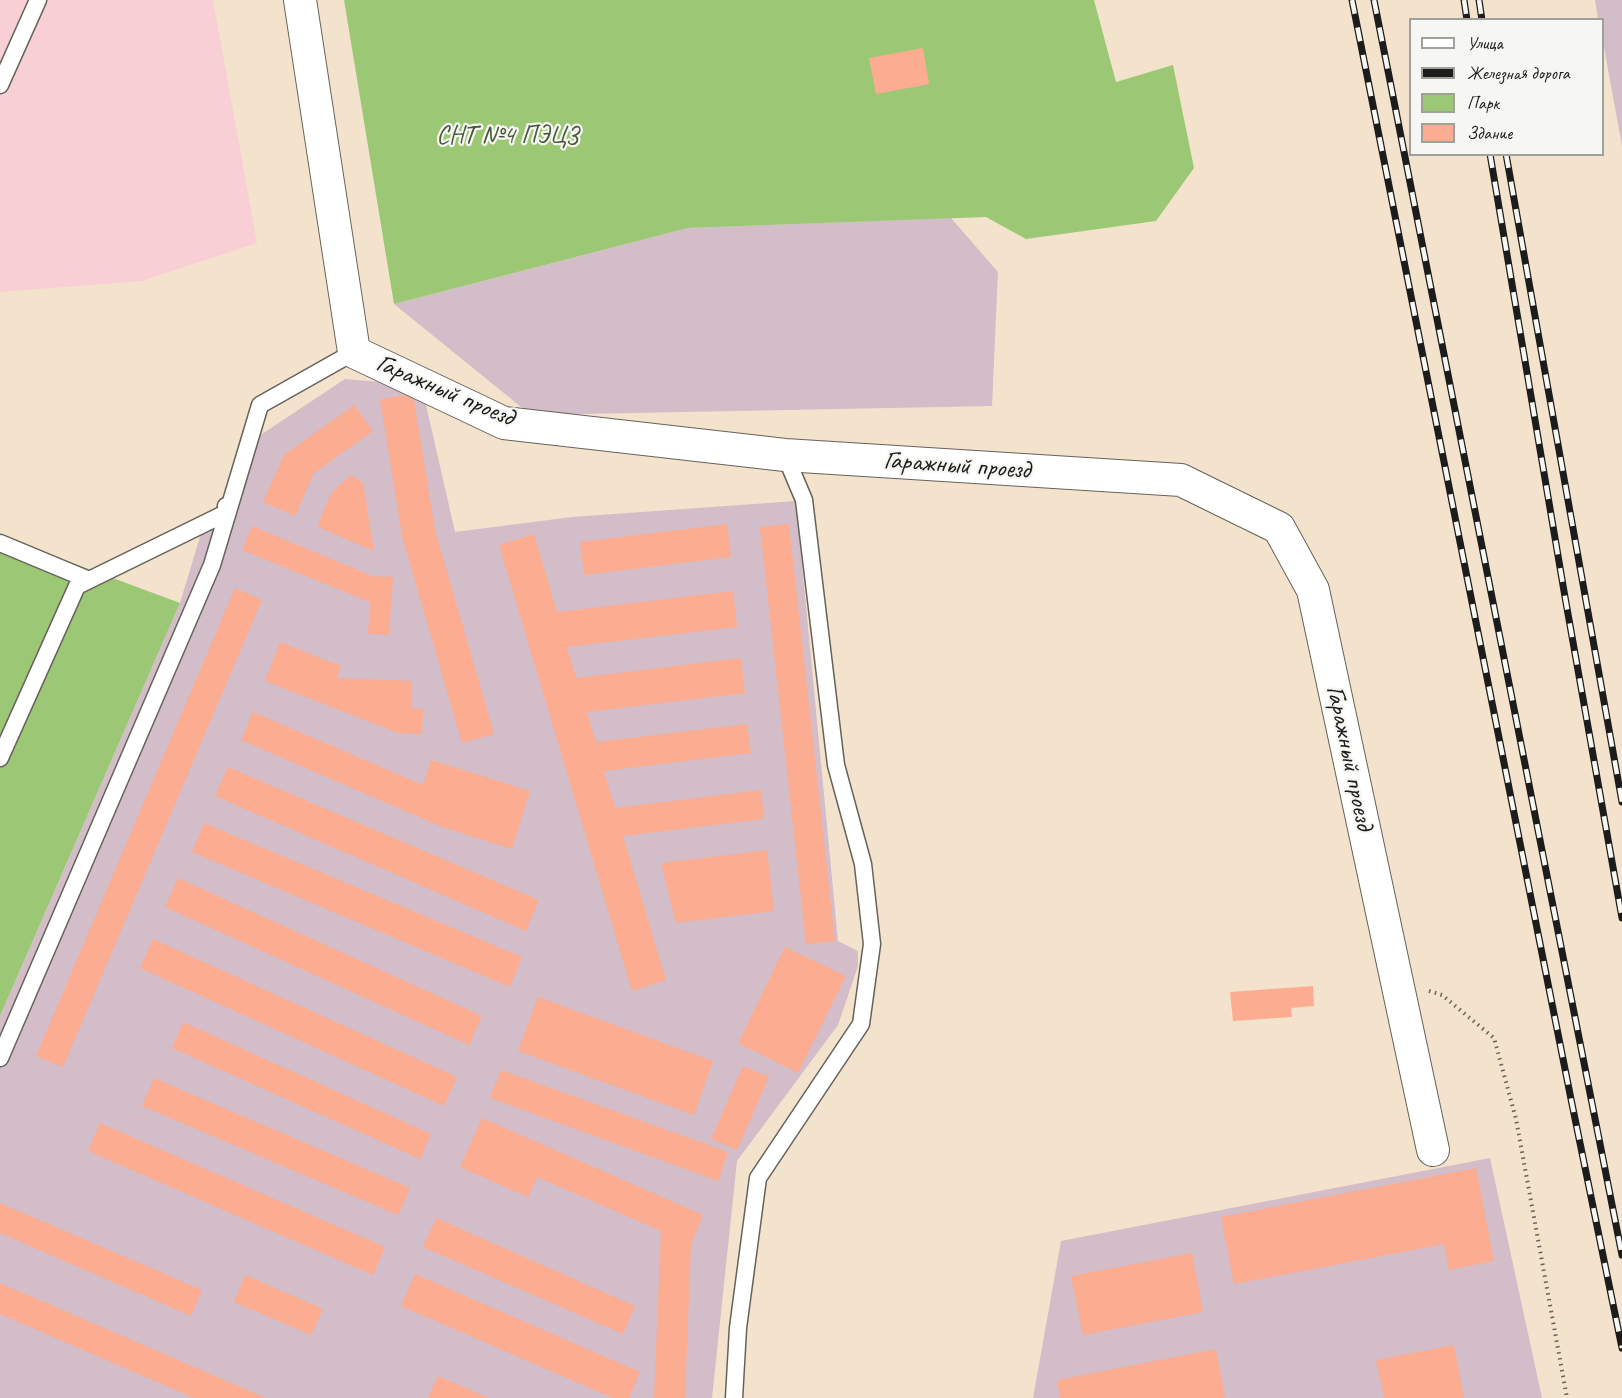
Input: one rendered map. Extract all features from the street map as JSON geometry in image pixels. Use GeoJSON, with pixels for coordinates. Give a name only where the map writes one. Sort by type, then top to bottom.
{"type":"FeatureCollection","features":[{"type":"Feature","properties":{"kind":"street","name":"Гаражный проезд"},"geometry":{"type":"LineString","coordinates":[[300,0],[354,352],[504,423],[785,455],[1181,480],[1279,528],[1313,590],[1433,1150]]}},
{"type":"Feature","properties":{"kind":"lane"},"geometry":{"type":"LineString","coordinates":[[0,85],[38,0]]}},
{"type":"Feature","properties":{"kind":"lane"},"geometry":{"type":"LineString","coordinates":[[0,1058],[212,565],[225,505],[260,405],[354,352]]}},
{"type":"Feature","properties":{"kind":"lane"},"geometry":{"type":"LineString","coordinates":[[734,1398],[738,1328],[758,1179],[861,1024],[872,944],[863,864],[836,765],[804,500],[785,455]]}},
{"type":"Feature","properties":{"kind":"lane"},"geometry":{"type":"LineString","coordinates":[[0,758],[77,586],[225,505]]}},
{"type":"Feature","properties":{"kind":"lane"},"geometry":{"type":"LineString","coordinates":[[0,543],[89,580]]}},
{"type":"Feature","properties":{"kind":"path"},"geometry":{"type":"LineString","coordinates":[[1397,981],[1442,995],[1494,1038],[1516,1119],[1567,1398]]}},
{"type":"Feature","properties":{"kind":"shaded area"},"geometry":{"type":"Polygon","coordinates":[[[0,0],[213,0],[257,243],[142,281],[0,292],[0,0]]]}},
{"type":"Feature","properties":{"kind":"shaded area"},"geometry":{"type":"Polygon","coordinates":[[[1595,0],[1622,0],[1622,146],[1604,47],[1604,18],[1598,18],[1595,0]]]}},
{"type":"Feature","properties":{"kind":"shaded area"},"geometry":{"type":"Polygon","coordinates":[[[951,218],[998,272],[992,406],[531,415],[394,304],[688,228],[951,218]]]}},
{"type":"Feature","properties":{"kind":"shaded area"},"geometry":{"type":"Polygon","coordinates":[[[345,379],[405,384],[426,405],[455,532],[572,517],[796,501],[838,941],[858,951],[858,966],[838,1025],[737,1161],[712,1398],[0,1398],[0,1016],[180,603],[202,530],[259,436],[345,379]]]}},
{"type":"Feature","properties":{"kind":"shaded area"},"geometry":{"type":"Polygon","coordinates":[[[1490,1158],[1542,1398],[1033,1398],[1061,1241],[1490,1158]]]}},
{"type":"Feature","properties":{"kind":"green space","name":"СНТ №4 ПЭЦЗ"},"geometry":{"type":"Polygon","coordinates":[[[344,0],[1094,0],[1116,82],[1173,65],[1194,168],[1156,221],[1026,239],[986,217],[688,228],[394,304],[344,0]]]}},
{"type":"Feature","properties":{"kind":"green space"},"geometry":{"type":"Polygon","coordinates":[[[0,536],[180,603],[0,1016],[0,536]]]}},
{"type":"Feature","properties":{"kind":"building"},"geometry":{"type":"Polygon","coordinates":[[[923,48],[929,84],[876,94],[869,58],[923,48]]]}},
{"type":"Feature","properties":{"kind":"building"},"geometry":{"type":"Polygon","coordinates":[[[413,394],[435,530],[494,734],[462,743],[402,536],[380,399],[413,394]]]}},
{"type":"Feature","properties":{"kind":"building"},"geometry":{"type":"Polygon","coordinates":[[[354,405],[373,431],[314,473],[295,516],[263,502],[284,455],[354,405]]]}},
{"type":"Feature","properties":{"kind":"building"},"geometry":{"type":"Polygon","coordinates":[[[351,475],[363,483],[374,551],[318,527],[333,491],[351,475]]]}},
{"type":"Feature","properties":{"kind":"building"},"geometry":{"type":"Polygon","coordinates":[[[727,524],[731,557],[584,575],[580,542],[727,524]]]}},
{"type":"Feature","properties":{"kind":"building"},"geometry":{"type":"Polygon","coordinates":[[[789,524],[835,941],[806,944],[760,527],[789,524]]]}},
{"type":"Feature","properties":{"kind":"building"},"geometry":{"type":"Polygon","coordinates":[[[252,526],[372,576],[393,577],[389,635],[368,634],[370,602],[242,550],[252,526]]]}},
{"type":"Feature","properties":{"kind":"building"},"geometry":{"type":"Polygon","coordinates":[[[534,534],[557,612],[733,591],[737,627],[567,647],[576,678],[741,658],[745,693],[587,712],[596,742],[747,724],[751,753],[604,771],[615,808],[761,790],[764,819],[623,836],[666,980],[632,991],[499,545],[534,534]]]}},
{"type":"Feature","properties":{"kind":"building"},"geometry":{"type":"Polygon","coordinates":[[[235,588],[262,600],[63,1067],[36,1056],[235,588]]]}},
{"type":"Feature","properties":{"kind":"building"},"geometry":{"type":"Polygon","coordinates":[[[280,642],[341,666],[337,678],[412,681],[411,708],[423,709],[422,734],[398,733],[265,681],[280,642]]]}},
{"type":"Feature","properties":{"kind":"building"},"geometry":{"type":"Polygon","coordinates":[[[253,712],[423,785],[431,760],[530,791],[512,849],[442,827],[241,740],[253,712]]]}},
{"type":"Feature","properties":{"kind":"building"},"geometry":{"type":"Polygon","coordinates":[[[228,767],[539,900],[526,931],[215,796],[228,767]]]}},
{"type":"Feature","properties":{"kind":"building"},"geometry":{"type":"Polygon","coordinates":[[[204,823],[522,957],[510,987],[192,852],[204,823]]]}},
{"type":"Feature","properties":{"kind":"building"},"geometry":{"type":"Polygon","coordinates":[[[767,850],[774,911],[676,923],[661,863],[767,850]]]}},
{"type":"Feature","properties":{"kind":"building"},"geometry":{"type":"Polygon","coordinates":[[[178,878],[482,1016],[469,1045],[165,907],[178,878]]]}},
{"type":"Feature","properties":{"kind":"building"},"geometry":{"type":"Polygon","coordinates":[[[153,939],[457,1077],[444,1106],[140,968],[153,939]]]}},
{"type":"Feature","properties":{"kind":"building"},"geometry":{"type":"Polygon","coordinates":[[[785,947],[846,976],[798,1073],[738,1043],[785,947]]]}},
{"type":"Feature","properties":{"kind":"building"},"geometry":{"type":"Polygon","coordinates":[[[1313,986],[1314,1006],[1291,1008],[1292,1017],[1233,1021],[1230,992],[1313,986]]]}},
{"type":"Feature","properties":{"kind":"building"},"geometry":{"type":"Polygon","coordinates":[[[538,997],[713,1061],[694,1115],[518,1051],[538,997]]]}},
{"type":"Feature","properties":{"kind":"building"},"geometry":{"type":"Polygon","coordinates":[[[183,1022],[431,1134],[420,1159],[172,1048],[183,1022]]]}},
{"type":"Feature","properties":{"kind":"building"},"geometry":{"type":"Polygon","coordinates":[[[743,1066],[769,1077],[737,1150],[711,1139],[743,1066]]]}},
{"type":"Feature","properties":{"kind":"building"},"geometry":{"type":"Polygon","coordinates":[[[501,1070],[728,1152],[718,1181],[490,1098],[501,1070]]]}},
{"type":"Feature","properties":{"kind":"building"},"geometry":{"type":"Polygon","coordinates":[[[154,1078],[410,1188],[398,1215],[142,1106],[154,1078]]]}},
{"type":"Feature","properties":{"kind":"building"},"geometry":{"type":"Polygon","coordinates":[[[482,1118],[703,1215],[691,1244],[685,1398],[654,1398],[661,1231],[537,1177],[528,1197],[460,1167],[482,1118]]]}},
{"type":"Feature","properties":{"kind":"building"},"geometry":{"type":"Polygon","coordinates":[[[100,1123],[385,1247],[373,1275],[88,1151],[100,1123]]]}},
{"type":"Feature","properties":{"kind":"building"},"geometry":{"type":"Polygon","coordinates":[[[1476,1168],[1494,1261],[1449,1270],[1444,1244],[1234,1284],[1221,1217],[1476,1168]]]}},
{"type":"Feature","properties":{"kind":"building"},"geometry":{"type":"Polygon","coordinates":[[[0,1203],[202,1290],[191,1316],[0,1233],[0,1203]]]}},
{"type":"Feature","properties":{"kind":"building"},"geometry":{"type":"Polygon","coordinates":[[[436,1218],[635,1306],[623,1334],[423,1247],[436,1218]]]}},
{"type":"Feature","properties":{"kind":"building"},"geometry":{"type":"Polygon","coordinates":[[[1192,1253],[1203,1312],[1083,1335],[1071,1276],[1192,1253]]]}},
{"type":"Feature","properties":{"kind":"building"},"geometry":{"type":"Polygon","coordinates":[[[415,1274],[640,1372],[629,1398],[613,1398],[401,1306],[415,1274]]]}},
{"type":"Feature","properties":{"kind":"building"},"geometry":{"type":"Polygon","coordinates":[[[245,1275],[323,1309],[311,1335],[234,1302],[245,1275]]]}},
{"type":"Feature","properties":{"kind":"building"},"geometry":{"type":"Polygon","coordinates":[[[0,1283],[266,1398],[194,1398],[0,1314],[0,1283]]]}},
{"type":"Feature","properties":{"kind":"building"},"geometry":{"type":"Polygon","coordinates":[[[1454,1345],[1464,1398],[1384,1398],[1376,1360],[1454,1345]]]}},
{"type":"Feature","properties":{"kind":"building"},"geometry":{"type":"Polygon","coordinates":[[[1216,1349],[1225,1398],[1060,1398],[1057,1380],[1216,1349]]]}},
{"type":"Feature","properties":{"kind":"building"},"geometry":{"type":"Polygon","coordinates":[[[438,1376],[489,1398],[428,1398],[438,1376]]]}},
{"type":"Feature","properties":{"kind":"railway"},"geometry":{"type":"LineString","coordinates":[[1352,0],[1622,1348]]}},
{"type":"Feature","properties":{"kind":"railway"},"geometry":{"type":"LineString","coordinates":[[1374,0],[1622,1255]]}},
{"type":"Feature","properties":{"kind":"railway"},"geometry":{"type":"LineString","coordinates":[[1464,0],[1467,18]]}},
{"type":"Feature","properties":{"kind":"railway"},"geometry":{"type":"LineString","coordinates":[[1479,0],[1482,18]]}},
{"type":"Feature","properties":{"kind":"railway"},"geometry":{"type":"LineString","coordinates":[[1490,156],[1622,918]]}},
{"type":"Feature","properties":{"kind":"railway"},"geometry":{"type":"LineString","coordinates":[[1506,156],[1622,802]]}}]}
